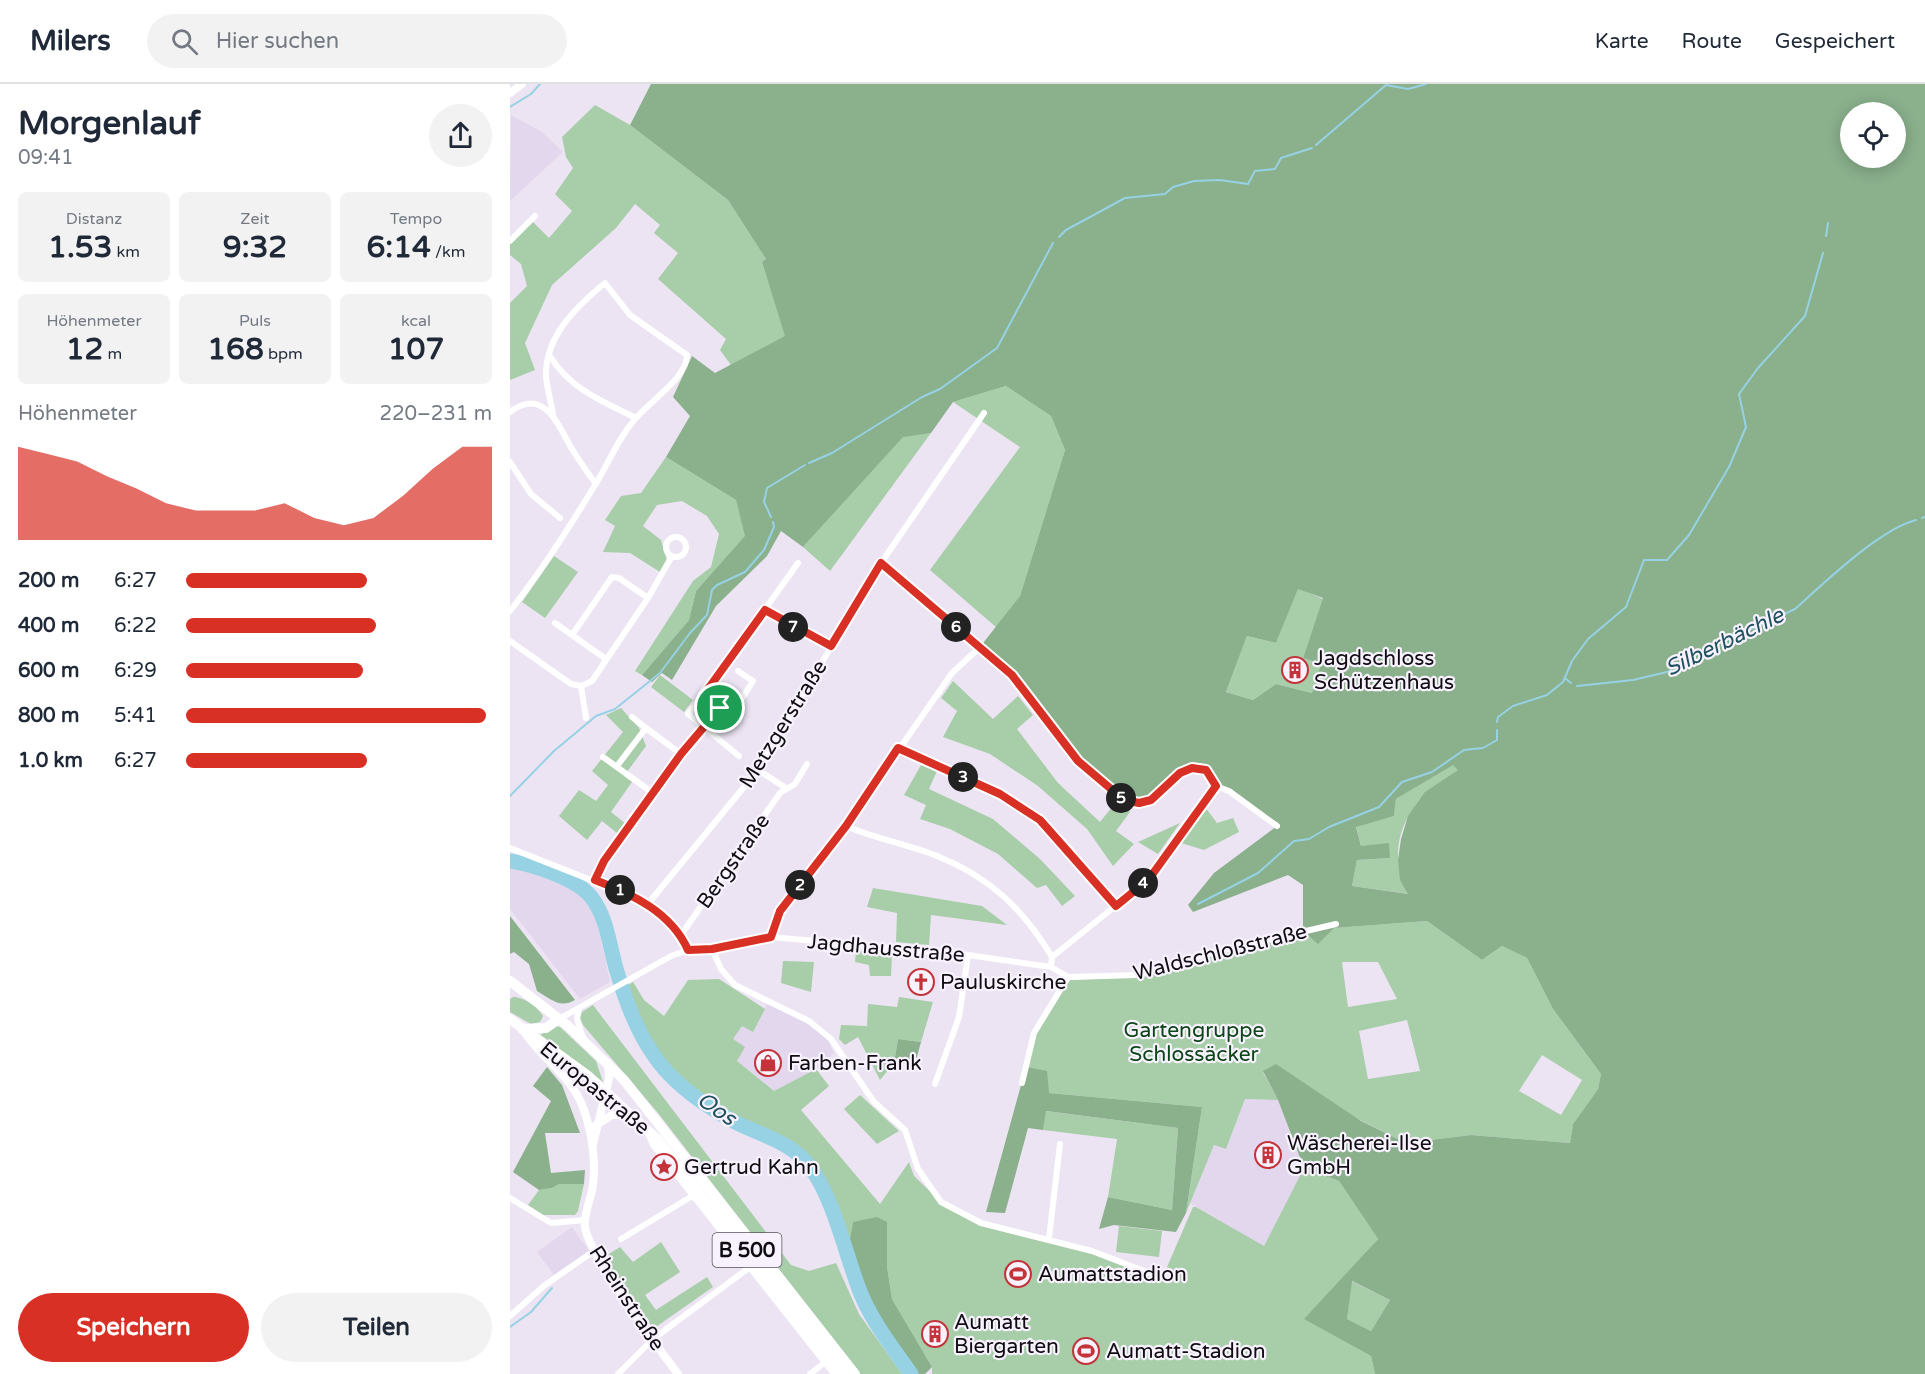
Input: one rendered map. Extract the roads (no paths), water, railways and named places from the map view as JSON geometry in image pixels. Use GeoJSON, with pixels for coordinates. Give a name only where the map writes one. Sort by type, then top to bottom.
{"type":"FeatureCollection","features":[{"type":"Feature","properties":{"kind":"main road","name":"B 500"},"geometry":{"type":"LineString","coordinates":[[510,981],[559,1019],[608,1063]]}},
{"type":"Feature","properties":{"kind":"main road"},"geometry":{"type":"LineString","coordinates":[[510,992],[526,993]]}},
{"type":"Feature","properties":{"kind":"main road"},"geometry":{"type":"LineString","coordinates":[[538,1030],[545,1021],[545,1008]]}},
{"type":"Feature","properties":{"kind":"main road","name":"B 500"},"geometry":{"type":"LineString","coordinates":[[510,1019],[522,1029]]}},
{"type":"Feature","properties":{"kind":"main road"},"geometry":{"type":"LineString","coordinates":[[522,1029],[538,1030],[552,1025],[559,1019]]}},
{"type":"Feature","properties":{"kind":"main road","name":"Europastraße"},"geometry":{"type":"LineString","coordinates":[[522,1029],[635,1116],[704,1195],[843,1374]]}},
{"type":"Feature","properties":{"kind":"main road","name":"Europastraße"},"geometry":{"type":"LineString","coordinates":[[608,1063],[663,1127],[855,1374]]}},
{"type":"Feature","properties":{"kind":"street"},"geometry":{"type":"LineString","coordinates":[[510,93],[522,84]]}},
{"type":"Feature","properties":{"kind":"street"},"geometry":{"type":"LineString","coordinates":[[510,241],[535,216]]}},
{"type":"Feature","properties":{"kind":"street"},"geometry":{"type":"LineString","coordinates":[[510,611],[596,484],[613,450],[636,418],[670,384],[687,363],[687,355],[630,315],[605,283],[567,318],[550,356],[546,375],[553,414],[583,467],[596,484]]}},
{"type":"Feature","properties":{"kind":"street"},"geometry":{"type":"LineString","coordinates":[[550,356],[563,375],[581,391],[636,418]]}},
{"type":"Feature","properties":{"kind":"street"},"geometry":{"type":"LineString","coordinates":[[510,412],[527,403],[541,406],[553,414]]}},
{"type":"Feature","properties":{"kind":"street","name":"Metzgerstraße"},"geometry":{"type":"LineString","coordinates":[[648,905],[758,770],[881,563],[984,413]]}},
{"type":"Feature","properties":{"kind":"street"},"geometry":{"type":"LineString","coordinates":[[510,462],[531,494],[560,518]]}},
{"type":"Feature","properties":{"kind":"street"},"geometry":{"type":"LineString","coordinates":[[510,641],[571,684],[581,686],[592,681],[648,598],[672,556]]}},
{"type":"Feature","properties":{"kind":"street"},"geometry":{"type":"LineString","coordinates":[[739,756],[688,714],[798,562]]}},
{"type":"Feature","properties":{"kind":"street"},"geometry":{"type":"LineString","coordinates":[[881,563],[1012,675],[1078,761],[1124,800],[1139,803],[1151,800],[1180,773],[1192,768],[1206,770],[1216,786],[1229,790],[1277,826]]}},
{"type":"Feature","properties":{"kind":"street"},"geometry":{"type":"LineString","coordinates":[[572,635],[612,578],[619,578],[648,598]]}},
{"type":"Feature","properties":{"kind":"street"},"geometry":{"type":"LineString","coordinates":[[765,610],[831,646]]}},
{"type":"Feature","properties":{"kind":"street"},"geometry":{"type":"LineString","coordinates":[[555,624],[606,659]]}},
{"type":"Feature","properties":{"kind":"street"},"geometry":{"type":"LineString","coordinates":[[771,937],[780,911],[846,826],[952,673],[980,647]]}},
{"type":"Feature","properties":{"kind":"street"},"geometry":{"type":"LineString","coordinates":[[595,880],[613,846],[703,727],[720,708],[738,705],[753,681],[738,671]]}},
{"type":"Feature","properties":{"kind":"street"},"geometry":{"type":"LineString","coordinates":[[581,686],[586,718]]}},
{"type":"Feature","properties":{"kind":"street"},"geometry":{"type":"LineString","coordinates":[[703,696],[720,708]]}},
{"type":"Feature","properties":{"kind":"street"},"geometry":{"type":"LineString","coordinates":[[632,717],[681,754]]}},
{"type":"Feature","properties":{"kind":"street"},"geometry":{"type":"LineString","coordinates":[[617,766],[646,728]]}},
{"type":"Feature","properties":{"kind":"street"},"geometry":{"type":"LineString","coordinates":[[898,748],[1000,794],[1040,820],[1116,906]]}},
{"type":"Feature","properties":{"kind":"street"},"geometry":{"type":"LineString","coordinates":[[603,757],[653,793]]}},
{"type":"Feature","properties":{"kind":"street","name":"Bergstraße"},"geometry":{"type":"LineString","coordinates":[[681,935],[780,793],[795,784],[807,764]]}},
{"type":"Feature","properties":{"kind":"street"},"geometry":{"type":"LineString","coordinates":[[758,770],[786,788]]}},
{"type":"Feature","properties":{"kind":"street"},"geometry":{"type":"LineString","coordinates":[[1052,957],[1149,879],[1216,786]]}},
{"type":"Feature","properties":{"kind":"street"},"geometry":{"type":"LineString","coordinates":[[846,826],[868,836],[937,856],[987,880],[1015,905],[1052,957],[1051,967]]}},
{"type":"Feature","properties":{"kind":"street"},"geometry":{"type":"LineString","coordinates":[[510,848],[595,880],[648,905],[681,935],[688,950]]}},
{"type":"Feature","properties":{"kind":"street","name":"Waldschloßstraße"},"geometry":{"type":"LineString","coordinates":[[1068,977],[1137,975],[1264,940],[1336,924]]}},
{"type":"Feature","properties":{"kind":"street","name":"Jagdhausstraße"},"geometry":{"type":"LineString","coordinates":[[559,1019],[608,990],[688,950],[712,949],[771,937],[968,955],[1051,967],[1068,977]]}},
{"type":"Feature","properties":{"kind":"street"},"geometry":{"type":"LineString","coordinates":[[712,949],[721,969],[735,985],[810,1021],[824,1032],[874,1102],[905,1130],[918,1169],[941,1202],[981,1223],[1049,1238],[1092,1251],[1162,1278]]}},
{"type":"Feature","properties":{"kind":"street"},"geometry":{"type":"LineString","coordinates":[[935,1084],[959,1017],[968,955]]}},
{"type":"Feature","properties":{"kind":"street"},"geometry":{"type":"LineString","coordinates":[[1023,1083],[1034,1033],[1068,977]]}},
{"type":"Feature","properties":{"kind":"street"},"geometry":{"type":"LineString","coordinates":[[579,1007],[577,1019],[583,1041]]}},
{"type":"Feature","properties":{"kind":"street"},"geometry":{"type":"LineString","coordinates":[[522,1029],[532,1044],[577,1095],[592,1145]]}},
{"type":"Feature","properties":{"kind":"street"},"geometry":{"type":"LineString","coordinates":[[510,1198],[551,1222],[585,1220],[593,1183],[592,1145],[606,1092],[608,1063]]}},
{"type":"Feature","properties":{"kind":"street"},"geometry":{"type":"LineString","coordinates":[[596,1125],[612,1115],[635,1116]]}},
{"type":"Feature","properties":{"kind":"street"},"geometry":{"type":"LineString","coordinates":[[647,1129],[653,1145],[834,1374]]}},
{"type":"Feature","properties":{"kind":"street"},"geometry":{"type":"LineString","coordinates":[[1049,1238],[1060,1144]]}},
{"type":"Feature","properties":{"kind":"street"},"geometry":{"type":"LineString","coordinates":[[621,1239],[694,1195]]}},
{"type":"Feature","properties":{"kind":"street","name":"Rheinstraße"},"geometry":{"type":"LineString","coordinates":[[585,1220],[586,1234],[594,1251],[678,1374]]}},
{"type":"Feature","properties":{"kind":"street"},"geometry":{"type":"LineString","coordinates":[[510,1316],[594,1251]]}},
{"type":"Feature","properties":{"kind":"street"},"geometry":{"type":"LineString","coordinates":[[618,1374],[653,1339],[750,1267]]}},
{"type":"Feature","properties":{"kind":"street"},"geometry":{"type":"LineString","coordinates":[[810,1374],[825,1362]]}},
{"type":"Feature","properties":{"kind":"waterway"},"geometry":{"type":"LineString","coordinates":[[510,107],[531,94],[540,84]]}},
{"type":"Feature","properties":{"kind":"waterway"},"geometry":{"type":"LineString","coordinates":[[1316,145],[1386,85],[1408,89],[1426,84]]}},
{"type":"Feature","properties":{"kind":"waterway"},"geometry":{"type":"LineString","coordinates":[[1059,237],[1066,230],[1125,198],[1165,194],[1173,187],[1194,181],[1220,180],[1248,184],[1255,171],[1275,169],[1281,158],[1312,148]]}},
{"type":"Feature","properties":{"kind":"waterway"},"geometry":{"type":"LineString","coordinates":[[1826,236],[1828,223]]}},
{"type":"Feature","properties":{"kind":"waterway"},"geometry":{"type":"LineString","coordinates":[[809,463],[832,453],[922,397],[940,389],[997,348],[1053,243]]}},
{"type":"Feature","properties":{"kind":"waterway"},"geometry":{"type":"LineString","coordinates":[[1497,722],[1498,717],[1513,706],[1547,695],[1563,682],[1572,661],[1588,639],[1626,607],[1644,560],[1667,560],[1689,535],[1729,467],[1746,427],[1739,394],[1758,368],[1805,316],[1823,253]]}},
{"type":"Feature","properties":{"kind":"waterway"},"geometry":{"type":"LineString","coordinates":[[771,517],[764,502],[767,488],[805,465]]}},
{"type":"Feature","properties":{"kind":"waterway","name":"Silberbächle"},"geometry":{"type":"LineString","coordinates":[[1577,686],[1633,680],[1667,672],[1709,646],[1730,639],[1795,609],[1870,545],[1902,525],[1916,520]]}},
{"type":"Feature","properties":{"kind":"waterway"},"geometry":{"type":"LineString","coordinates":[[510,796],[554,751],[596,716],[615,709],[660,673],[690,633],[707,615],[712,590],[717,585],[745,572],[764,550],[774,527],[773,522]]}},
{"type":"Feature","properties":{"kind":"waterway","name":"Silberbächle"},"geometry":{"type":"LineString","coordinates":[[1566,679],[1571,683]]}},
{"type":"Feature","properties":{"kind":"waterway","name":"Silberbächle"},"geometry":{"type":"LineString","coordinates":[[1198,904],[1258,873],[1294,841],[1309,839],[1329,827],[1379,807],[1402,782],[1432,772],[1464,750],[1483,748],[1497,740],[1497,730]]}},
{"type":"Feature","properties":{"kind":"waterway","name":"Oos"},"geometry":{"type":"LineString","coordinates":[[510,861],[542,869],[566,879],[576,884],[592,898],[602,916],[632,1016],[647,1045],[669,1074],[711,1108],[784,1145],[794,1151],[810,1167],[832,1209],[869,1311],[911,1374]]}},
{"type":"Feature","properties":{"kind":"waterway"},"geometry":{"type":"LineString","coordinates":[[510,1327],[531,1312],[552,1288]]}},
{"type":"Feature","properties":{"kind":"place","name":"Jagdschloss Schützenhaus"},"geometry":{"type":"Point","coordinates":[1295,670]}},
{"type":"Feature","properties":{"kind":"place","name":"Pauluskirche"},"geometry":{"type":"Point","coordinates":[921,982]}},
{"type":"Feature","properties":{"kind":"place","name":"Farben-Frank"},"geometry":{"type":"Point","coordinates":[768,1063]}},
{"type":"Feature","properties":{"kind":"place","name":"Wäscherei-Ilse GmbH"},"geometry":{"type":"Point","coordinates":[1268,1155]}},
{"type":"Feature","properties":{"kind":"place","name":"Gertrud Kahn"},"geometry":{"type":"Point","coordinates":[664,1167]}},
{"type":"Feature","properties":{"kind":"place","name":"Aumattstadion"},"geometry":{"type":"Point","coordinates":[1018,1274]}},
{"type":"Feature","properties":{"kind":"place","name":"Aumatt Biergarten"},"geometry":{"type":"Point","coordinates":[935,1334]}},
{"type":"Feature","properties":{"kind":"place","name":"Aumatt-Stadion"},"geometry":{"type":"Point","coordinates":[1086,1351]}},
{"type":"Feature","properties":{"kind":"park label","name":"Gartengruppe Schlossäcker"},"geometry":{"type":"Point","coordinates":[1194,1042]}}]}
